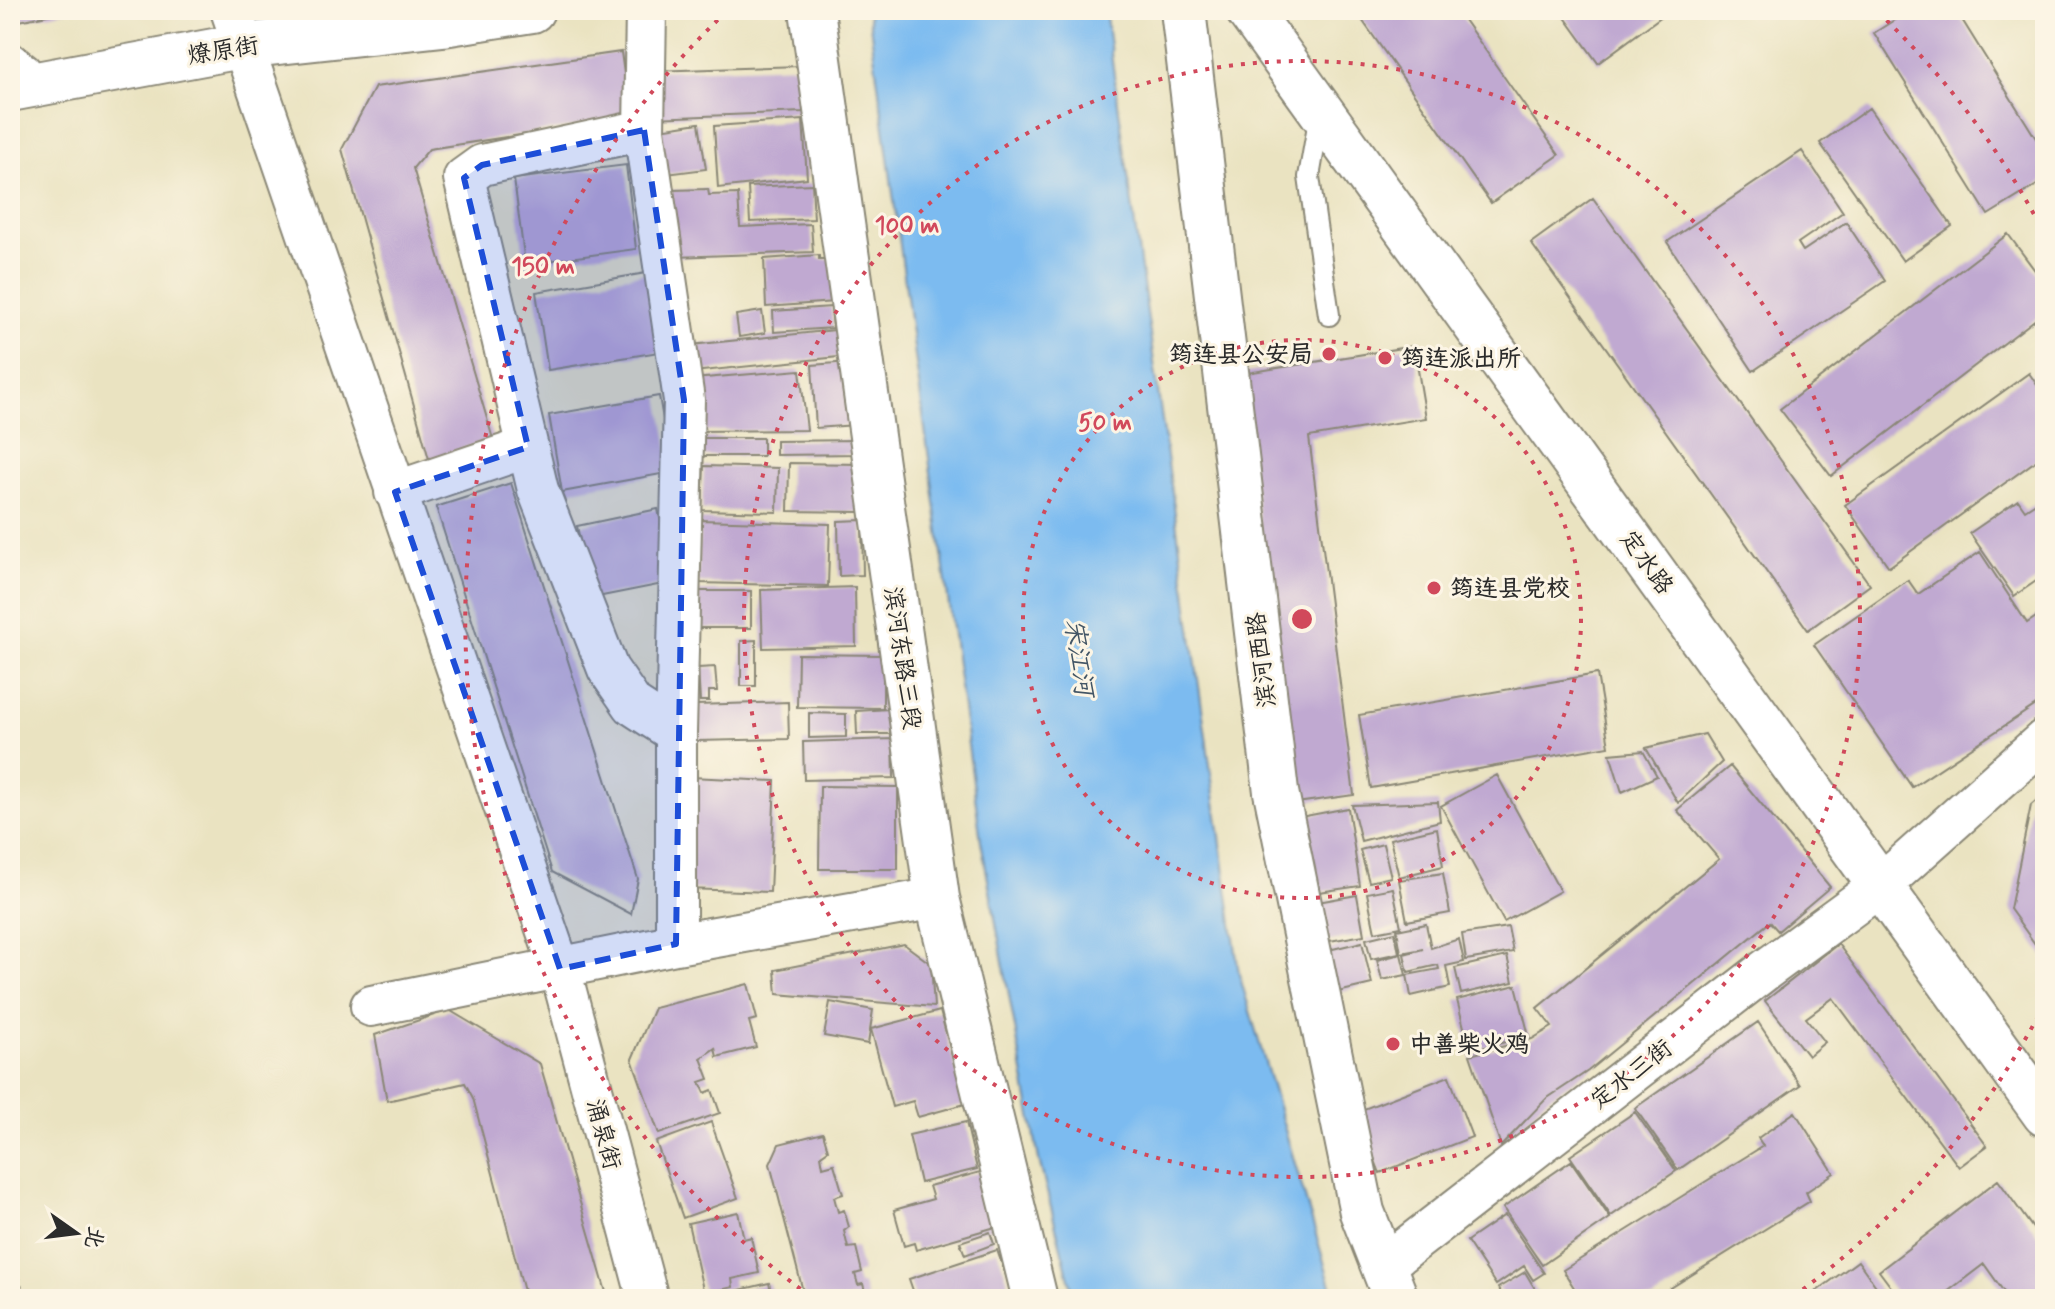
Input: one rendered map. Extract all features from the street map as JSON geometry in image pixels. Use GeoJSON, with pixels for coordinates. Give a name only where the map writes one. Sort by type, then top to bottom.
{"type":"FeatureCollection","features":[{"type":"Feature","properties":{"kind":"street","name":"燎原街"},"geometry":{"type":"LineString","coordinates":[[25,86],[236,28],[443,24],[532,10]]}},
{"type":"Feature","properties":{"kind":"street"},"geometry":{"type":"LineString","coordinates":[[646,10],[644,130],[684,400],[676,733],[676,944]]}},
{"type":"Feature","properties":{"kind":"street","name":"滨河东路三段"},"geometry":{"type":"LineString","coordinates":[[812,10],[937,898],[1035,1299]]}},
{"type":"Feature","properties":{"kind":"street","name":"滨河西路"},"geometry":{"type":"LineString","coordinates":[[1183,10],[1276,792],[1362,1212],[1390,1282]]}},
{"type":"Feature","properties":{"kind":"street","name":"定水路"},"geometry":{"type":"LineString","coordinates":[[1248,10],[2045,1114]]}},
{"type":"Feature","properties":{"kind":"street","name":"涌泉街"},"geometry":{"type":"LineString","coordinates":[[236,28],[560,969],[648,1299]]}},
{"type":"Feature","properties":{"kind":"street"},"geometry":{"type":"LineString","coordinates":[[644,130],[482,165],[464,178],[538,490],[608,669],[633,705],[676,733]]}},
{"type":"Feature","properties":{"kind":"street"},"geometry":{"type":"LineString","coordinates":[[395,492],[528,447]]}},
{"type":"Feature","properties":{"kind":"street","name":"定水三街"},"geometry":{"type":"LineString","coordinates":[[1390,1282],[1764,971],[1880,886],[2045,739]]}},
{"type":"Feature","properties":{"kind":"street"},"geometry":{"type":"LineString","coordinates":[[371,1006],[676,944],[937,898]]}},
{"type":"Feature","properties":{"kind":"lane"},"geometry":{"type":"LineString","coordinates":[[10,51],[29,66],[25,86]]}},
{"type":"Feature","properties":{"kind":"lane"},"geometry":{"type":"LineString","coordinates":[[1320,110],[1309,177],[1329,315]]}},
{"type":"Feature","properties":{"kind":"path"},"geometry":{"type":"LineString","coordinates":[[10,1255],[24,1299]]}},
{"type":"Feature","properties":{"kind":"highlighted area"},"geometry":{"type":"Polygon","coordinates":[[[644,130],[684,400],[676,944],[560,969],[395,492],[528,447],[464,178],[482,165],[644,130]]]}},
{"type":"Feature","properties":{"kind":"water","name":"宋江河"},"geometry":{"type":"Polygon","coordinates":[[[868,10],[1105,10],[1239,974],[1335,1299],[1074,1299],[1039,1160],[981,841],[868,10]]]}},
{"type":"Feature","properties":{"kind":"building"},"geometry":{"type":"Polygon","coordinates":[[[10,10],[65,10],[66,11],[10,23],[10,10]]]}},
{"type":"Feature","properties":{"kind":"building"},"geometry":{"type":"Polygon","coordinates":[[[1355,10],[1457,10],[1559,155],[1491,203],[1355,10]]]}},
{"type":"Feature","properties":{"kind":"building"},"geometry":{"type":"Polygon","coordinates":[[[1572,10],[1670,10],[1598,63],[1564,16],[1572,10]]]}},
{"type":"Feature","properties":{"kind":"building"},"geometry":{"type":"Polygon","coordinates":[[[1910,10],[1956,10],[2045,153],[2045,180],[1988,215],[1874,33],[1910,10]]]}},
{"type":"Feature","properties":{"kind":"building"},"geometry":{"type":"Polygon","coordinates":[[[621,52],[630,118],[429,149],[413,168],[493,439],[429,459],[342,149],[375,87],[621,52]]]}},
{"type":"Feature","properties":{"kind":"building"},"geometry":{"type":"Polygon","coordinates":[[[801,66],[803,112],[653,118],[651,71],[801,66]]]}},
{"type":"Feature","properties":{"kind":"building"},"geometry":{"type":"Polygon","coordinates":[[[1869,108],[1952,226],[1903,261],[1820,143],[1869,108]]]}},
{"type":"Feature","properties":{"kind":"building"},"geometry":{"type":"Polygon","coordinates":[[[803,120],[807,178],[718,188],[714,126],[803,120]]]}},
{"type":"Feature","properties":{"kind":"building"},"geometry":{"type":"Polygon","coordinates":[[[699,123],[706,169],[667,174],[660,129],[699,123]]]}},
{"type":"Feature","properties":{"kind":"building"},"geometry":{"type":"Polygon","coordinates":[[[1802,151],[1843,212],[1798,243],[1803,251],[1846,222],[1885,281],[1753,371],[1667,242],[1802,151]]]}},
{"type":"Feature","properties":{"kind":"building"},"geometry":{"type":"Polygon","coordinates":[[[626,165],[636,249],[525,264],[514,179],[626,165]]]}},
{"type":"Feature","properties":{"kind":"building"},"geometry":{"type":"Polygon","coordinates":[[[812,184],[814,219],[750,222],[748,187],[812,184]]]}},
{"type":"Feature","properties":{"kind":"building"},"geometry":{"type":"Polygon","coordinates":[[[708,189],[709,195],[738,194],[740,227],[811,224],[813,252],[674,257],[672,190],[708,189]]]}},
{"type":"Feature","properties":{"kind":"building"},"geometry":{"type":"Polygon","coordinates":[[[1593,198],[1870,585],[1808,630],[1531,243],[1593,198]]]}},
{"type":"Feature","properties":{"kind":"building"},"geometry":{"type":"Polygon","coordinates":[[[2008,234],[2045,284],[2045,312],[1831,476],[1780,409],[2008,234]]]}},
{"type":"Feature","properties":{"kind":"building"},"geometry":{"type":"Polygon","coordinates":[[[819,255],[819,259],[832,259],[834,302],[766,307],[764,259],[819,255]]]}},
{"type":"Feature","properties":{"kind":"building"},"geometry":{"type":"Polygon","coordinates":[[[646,273],[659,352],[548,370],[536,292],[646,273]]]}},
{"type":"Feature","properties":{"kind":"building"},"geometry":{"type":"Polygon","coordinates":[[[831,307],[833,328],[774,332],[773,311],[831,307]]]}},
{"type":"Feature","properties":{"kind":"building"},"geometry":{"type":"Polygon","coordinates":[[[762,311],[765,333],[739,337],[736,315],[762,311]]]}},
{"type":"Feature","properties":{"kind":"building"},"geometry":{"type":"Polygon","coordinates":[[[845,329],[848,356],[693,372],[691,345],[845,329]]]}},
{"type":"Feature","properties":{"kind":"building"},"geometry":{"type":"Polygon","coordinates":[[[1414,346],[1426,418],[1309,437],[1354,795],[1296,803],[1240,374],[1414,346]]]}},
{"type":"Feature","properties":{"kind":"building"},"geometry":{"type":"Polygon","coordinates":[[[849,362],[855,425],[816,428],[812,365],[849,362]]]}},
{"type":"Feature","properties":{"kind":"building"},"geometry":{"type":"Polygon","coordinates":[[[800,370],[807,430],[696,431],[693,379],[800,370]]]}},
{"type":"Feature","properties":{"kind":"building"},"geometry":{"type":"Polygon","coordinates":[[[2029,373],[2045,397],[2045,454],[1889,567],[1845,505],[2029,373]]]}},
{"type":"Feature","properties":{"kind":"building"},"geometry":{"type":"Polygon","coordinates":[[[659,396],[672,472],[562,492],[549,415],[659,396]]]}},
{"type":"Feature","properties":{"kind":"building"},"geometry":{"type":"Polygon","coordinates":[[[695,438],[763,438],[763,456],[695,456],[695,438]]]}},
{"type":"Feature","properties":{"kind":"building"},"geometry":{"type":"Polygon","coordinates":[[[858,440],[858,454],[776,455],[776,441],[858,440]]]}},
{"type":"Feature","properties":{"kind":"building"},"geometry":{"type":"Polygon","coordinates":[[[789,463],[860,464],[860,512],[788,511],[789,463]]]}},
{"type":"Feature","properties":{"kind":"building"},"geometry":{"type":"Polygon","coordinates":[[[704,466],[778,468],[777,512],[702,510],[704,466]]]}},
{"type":"Feature","properties":{"kind":"building"},"geometry":{"type":"Polygon","coordinates":[[[511,483],[638,879],[631,914],[552,872],[436,507],[511,483]]]}},
{"type":"Feature","properties":{"kind":"building"},"geometry":{"type":"Polygon","coordinates":[[[2045,497],[2045,575],[2014,596],[1970,533],[2018,500],[2025,510],[2045,497]]]}},
{"type":"Feature","properties":{"kind":"building"},"geometry":{"type":"Polygon","coordinates":[[[658,509],[673,582],[592,598],[577,526],[658,509]]]}},
{"type":"Feature","properties":{"kind":"building"},"geometry":{"type":"Polygon","coordinates":[[[700,520],[830,524],[828,586],[698,583],[700,520]]]}},
{"type":"Feature","properties":{"kind":"building"},"geometry":{"type":"Polygon","coordinates":[[[862,520],[863,575],[839,576],[838,521],[862,520]]]}},
{"type":"Feature","properties":{"kind":"building"},"geometry":{"type":"Polygon","coordinates":[[[1980,552],[2027,623],[2045,611],[2045,699],[1912,787],[1814,645],[1908,580],[1918,594],[1980,552]]]}},
{"type":"Feature","properties":{"kind":"building"},"geometry":{"type":"Polygon","coordinates":[[[855,587],[856,646],[763,648],[761,590],[855,587]]]}},
{"type":"Feature","properties":{"kind":"building"},"geometry":{"type":"Polygon","coordinates":[[[699,591],[751,591],[751,628],[698,628],[699,591]]]}},
{"type":"Feature","properties":{"kind":"building"},"geometry":{"type":"Polygon","coordinates":[[[756,640],[756,686],[741,686],[741,641],[756,640]]]}},
{"type":"Feature","properties":{"kind":"building"},"geometry":{"type":"Polygon","coordinates":[[[798,654],[883,655],[883,708],[797,707],[798,654]]]}},
{"type":"Feature","properties":{"kind":"building"},"geometry":{"type":"Polygon","coordinates":[[[715,667],[717,691],[709,691],[709,701],[700,701],[698,668],[715,667]]]}},
{"type":"Feature","properties":{"kind":"building"},"geometry":{"type":"Polygon","coordinates":[[[1597,674],[1609,746],[1371,788],[1359,715],[1597,674]]]}},
{"type":"Feature","properties":{"kind":"building"},"geometry":{"type":"Polygon","coordinates":[[[788,702],[789,739],[697,741],[696,705],[788,702]]]}},
{"type":"Feature","properties":{"kind":"building"},"geometry":{"type":"Polygon","coordinates":[[[890,709],[890,734],[857,734],[856,711],[890,709]]]}},
{"type":"Feature","properties":{"kind":"building"},"geometry":{"type":"Polygon","coordinates":[[[809,713],[846,714],[846,737],[809,738],[809,713]]]}},
{"type":"Feature","properties":{"kind":"building"},"geometry":{"type":"Polygon","coordinates":[[[1705,734],[1722,762],[1678,803],[1646,748],[1705,734]]]}},
{"type":"Feature","properties":{"kind":"building"},"geometry":{"type":"Polygon","coordinates":[[[893,739],[894,778],[804,780],[803,742],[893,739]]]}},
{"type":"Feature","properties":{"kind":"building"},"geometry":{"type":"Polygon","coordinates":[[[1643,751],[1657,776],[1622,792],[1610,754],[1643,751]]]}},
{"type":"Feature","properties":{"kind":"building"},"geometry":{"type":"Polygon","coordinates":[[[1730,766],[1830,887],[1778,931],[1770,922],[1588,1071],[1546,1099],[1501,1146],[1470,1055],[1532,1039],[1552,1027],[1537,1008],[1719,859],[1677,810],[1730,766]]]}},
{"type":"Feature","properties":{"kind":"building"},"geometry":{"type":"Polygon","coordinates":[[[1497,775],[1560,891],[1504,922],[1441,806],[1497,775]]]}},
{"type":"Feature","properties":{"kind":"building"},"geometry":{"type":"Polygon","coordinates":[[[691,777],[775,781],[770,892],[687,889],[691,777]]]}},
{"type":"Feature","properties":{"kind":"building"},"geometry":{"type":"Polygon","coordinates":[[[820,786],[898,787],[898,869],[819,869],[820,786]]]}},
{"type":"Feature","properties":{"kind":"building"},"geometry":{"type":"Polygon","coordinates":[[[2045,793],[2045,958],[2010,909],[2031,805],[2045,793]]]}},
{"type":"Feature","properties":{"kind":"building"},"geometry":{"type":"Polygon","coordinates":[[[1438,802],[1440,821],[1361,841],[1352,805],[1438,802]]]}},
{"type":"Feature","properties":{"kind":"building"},"geometry":{"type":"Polygon","coordinates":[[[1348,808],[1360,886],[1312,893],[1300,817],[1348,808]]]}},
{"type":"Feature","properties":{"kind":"building"},"geometry":{"type":"Polygon","coordinates":[[[1437,828],[1443,866],[1399,877],[1390,839],[1437,828]]]}},
{"type":"Feature","properties":{"kind":"building"},"geometry":{"type":"Polygon","coordinates":[[[1383,844],[1391,877],[1369,882],[1360,850],[1383,844]]]}},
{"type":"Feature","properties":{"kind":"building"},"geometry":{"type":"Polygon","coordinates":[[[1443,873],[1450,913],[1407,921],[1399,880],[1443,873]]]}},
{"type":"Feature","properties":{"kind":"building"},"geometry":{"type":"Polygon","coordinates":[[[1393,888],[1401,927],[1375,932],[1367,893],[1393,888]]]}},
{"type":"Feature","properties":{"kind":"building"},"geometry":{"type":"Polygon","coordinates":[[[1357,895],[1364,935],[1318,943],[1312,903],[1357,895]]]}},
{"type":"Feature","properties":{"kind":"building"},"geometry":{"type":"Polygon","coordinates":[[[1426,924],[1431,948],[1459,939],[1464,962],[1446,966],[1450,987],[1411,996],[1407,975],[1439,969],[1438,965],[1408,972],[1404,954],[1423,949],[1401,953],[1397,930],[1426,924]]]}},
{"type":"Feature","properties":{"kind":"building"},"geometry":{"type":"Polygon","coordinates":[[[1508,927],[1513,952],[1466,960],[1462,934],[1508,927]]]}},
{"type":"Feature","properties":{"kind":"building"},"geometry":{"type":"Polygon","coordinates":[[[1395,932],[1399,953],[1371,959],[1366,939],[1395,932]]]}},
{"type":"Feature","properties":{"kind":"building"},"geometry":{"type":"Polygon","coordinates":[[[1362,942],[1372,984],[1325,995],[1316,953],[1362,942]]]}},
{"type":"Feature","properties":{"kind":"building"},"geometry":{"type":"Polygon","coordinates":[[[904,944],[931,964],[934,1007],[777,994],[775,970],[904,944]]]}},
{"type":"Feature","properties":{"kind":"building"},"geometry":{"type":"Polygon","coordinates":[[[1838,944],[1987,1146],[1959,1167],[1833,998],[1806,1018],[1825,1042],[1808,1056],[1765,1001],[1838,944]]]}},
{"type":"Feature","properties":{"kind":"building"},"geometry":{"type":"Polygon","coordinates":[[[1401,954],[1406,975],[1382,980],[1377,960],[1401,954]]]}},
{"type":"Feature","properties":{"kind":"building"},"geometry":{"type":"Polygon","coordinates":[[[1507,956],[1513,982],[1461,994],[1455,968],[1507,956]]]}},
{"type":"Feature","properties":{"kind":"building"},"geometry":{"type":"Polygon","coordinates":[[[748,984],[757,1019],[749,1021],[756,1047],[717,1057],[715,1048],[701,1058],[709,1079],[700,1082],[705,1093],[712,1090],[720,1113],[659,1134],[632,1059],[654,1008],[748,984]]]}},
{"type":"Feature","properties":{"kind":"building"},"geometry":{"type":"Polygon","coordinates":[[[1516,985],[1529,1036],[1470,1051],[1457,1000],[1516,985]]]}},
{"type":"Feature","properties":{"kind":"building"},"geometry":{"type":"Polygon","coordinates":[[[830,1002],[873,1010],[868,1044],[824,1036],[830,1002]]]}},
{"type":"Feature","properties":{"kind":"building"},"geometry":{"type":"Polygon","coordinates":[[[449,1010],[540,1064],[608,1299],[526,1299],[473,1098],[465,1083],[387,1101],[375,1035],[449,1010]]]}},
{"type":"Feature","properties":{"kind":"building"},"geometry":{"type":"Polygon","coordinates":[[[940,1011],[965,1104],[918,1117],[913,1101],[892,1107],[871,1029],[940,1011]]]}},
{"type":"Feature","properties":{"kind":"building"},"geometry":{"type":"Polygon","coordinates":[[[1758,1022],[1800,1085],[1678,1170],[1635,1108],[1758,1022]]]}},
{"type":"Feature","properties":{"kind":"building"},"geometry":{"type":"Polygon","coordinates":[[[1449,1076],[1472,1137],[1380,1173],[1356,1112],[1449,1076]]]}},
{"type":"Feature","properties":{"kind":"building"},"geometry":{"type":"Polygon","coordinates":[[[1635,1112],[1676,1171],[1611,1216],[1570,1156],[1635,1112]]]}},
{"type":"Feature","properties":{"kind":"building"},"geometry":{"type":"Polygon","coordinates":[[[1795,1112],[1834,1173],[1806,1192],[1810,1201],[1653,1299],[1581,1299],[1563,1270],[1763,1146],[1758,1138],[1795,1112]]]}},
{"type":"Feature","properties":{"kind":"building"},"geometry":{"type":"Polygon","coordinates":[[[711,1122],[738,1198],[683,1218],[656,1142],[711,1122]]]}},
{"type":"Feature","properties":{"kind":"building"},"geometry":{"type":"Polygon","coordinates":[[[966,1122],[977,1169],[920,1183],[909,1135],[966,1122]]]}},
{"type":"Feature","properties":{"kind":"building"},"geometry":{"type":"Polygon","coordinates":[[[823,1133],[828,1150],[821,1155],[823,1167],[834,1164],[843,1194],[834,1197],[838,1212],[844,1210],[849,1227],[844,1231],[848,1248],[856,1247],[862,1272],[855,1274],[858,1285],[863,1284],[867,1299],[805,1299],[770,1164],[779,1144],[823,1133]]]}},
{"type":"Feature","properties":{"kind":"building"},"geometry":{"type":"Polygon","coordinates":[[[1571,1161],[1610,1218],[1542,1265],[1503,1208],[1571,1161]]]}},
{"type":"Feature","properties":{"kind":"building"},"geometry":{"type":"Polygon","coordinates":[[[984,1171],[999,1226],[916,1250],[914,1243],[904,1246],[894,1210],[933,1199],[929,1186],[984,1171]]]}},
{"type":"Feature","properties":{"kind":"building"},"geometry":{"type":"Polygon","coordinates":[[[1998,1180],[2045,1245],[2045,1299],[2009,1299],[1984,1264],[1938,1299],[1900,1299],[1879,1271],[1998,1180]]]}},
{"type":"Feature","properties":{"kind":"building"},"geometry":{"type":"Polygon","coordinates":[[[738,1212],[744,1239],[751,1237],[759,1273],[732,1279],[733,1287],[704,1294],[688,1223],[738,1212]]]}},
{"type":"Feature","properties":{"kind":"building"},"geometry":{"type":"Polygon","coordinates":[[[1505,1215],[1544,1273],[1533,1280],[1524,1266],[1496,1285],[1467,1241],[1505,1215]]]}},
{"type":"Feature","properties":{"kind":"building"},"geometry":{"type":"Polygon","coordinates":[[[990,1232],[994,1244],[965,1255],[960,1242],[990,1232]]]}},
{"type":"Feature","properties":{"kind":"building"},"geometry":{"type":"Polygon","coordinates":[[[997,1250],[1014,1299],[916,1299],[909,1279],[997,1250]]]}},
{"type":"Feature","properties":{"kind":"building"},"geometry":{"type":"Polygon","coordinates":[[[1858,1261],[1885,1299],[1806,1299],[1858,1261]]]}},
{"type":"Feature","properties":{"kind":"building"},"geometry":{"type":"Polygon","coordinates":[[[1525,1272],[1541,1299],[1505,1299],[1498,1288],[1525,1272]]]}},
{"type":"Feature","properties":{"kind":"building"},"geometry":{"type":"Polygon","coordinates":[[[769,1283],[773,1299],[706,1298],[769,1283]]]}},
{"type":"Feature","properties":{"kind":"place","name":"筠连县公安局"},"geometry":{"type":"Point","coordinates":[1329,354]}},
{"type":"Feature","properties":{"kind":"place","name":"筠连派出所"},"geometry":{"type":"Point","coordinates":[1385,358]}},
{"type":"Feature","properties":{"kind":"place","name":"筠连县党校"},"geometry":{"type":"Point","coordinates":[1434,588]}},
{"type":"Feature","properties":{"kind":"place","name":"中善柴火鸡"},"geometry":{"type":"Point","coordinates":[1393,1044]}}]}
